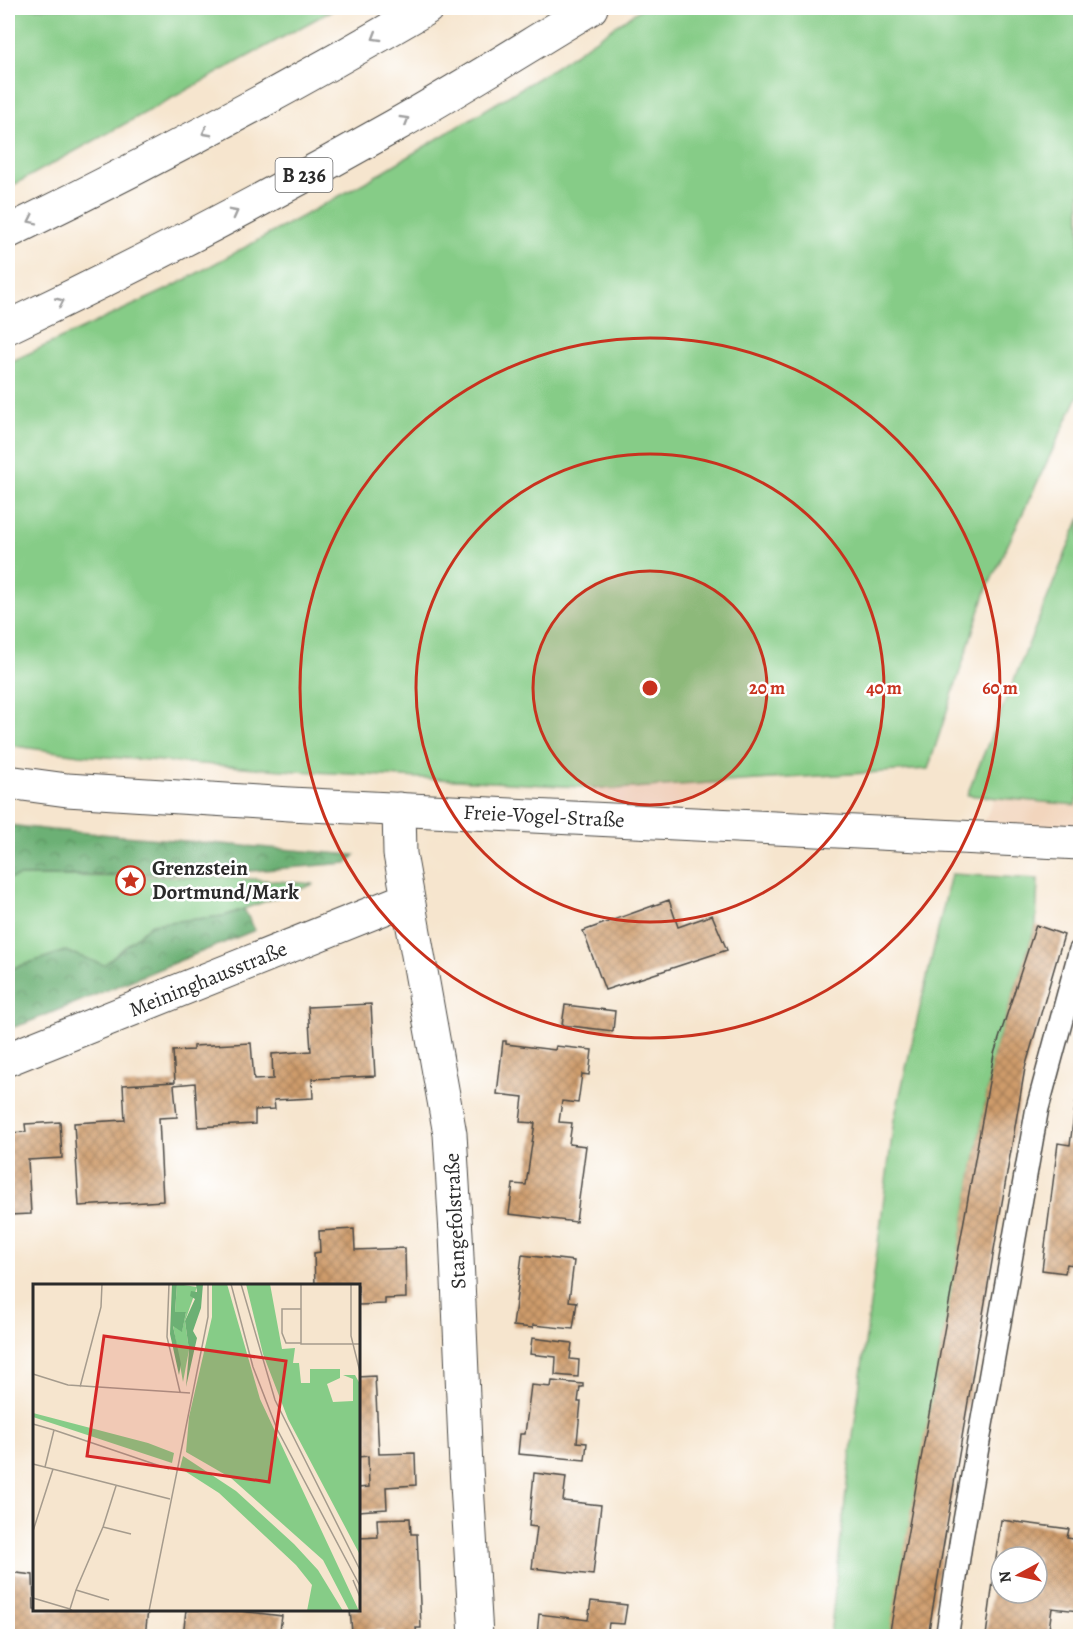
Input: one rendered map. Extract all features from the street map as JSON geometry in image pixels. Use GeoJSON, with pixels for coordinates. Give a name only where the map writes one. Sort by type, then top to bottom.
{"type":"FeatureCollection","features":[{"type":"Feature","properties":{"kind":"main road"},"geometry":{"type":"LineString","coordinates":[[8,232],[208,131],[427,8]]}},
{"type":"Feature","properties":{"kind":"main road","name":"B 236"},"geometry":{"type":"LineString","coordinates":[[8,327],[90,288],[376,136],[591,8]]}},
{"type":"Feature","properties":{"kind":"main road","name":"Freie-Vogel-Straße"},"geometry":{"type":"LineString","coordinates":[[8,782],[67,790],[399,809],[1080,843]]}},
{"type":"Feature","properties":{"kind":"main road","name":"Stangefolstraße"},"geometry":{"type":"LineString","coordinates":[[399,809],[400,854],[407,899],[450,1134],[476,1636]]}},
{"type":"Feature","properties":{"kind":"main road","name":"Meininghausstraße"},"geometry":{"type":"LineString","coordinates":[[8,1059],[407,899]]}},
{"type":"Feature","properties":{"kind":"lane"},"geometry":{"type":"LineString","coordinates":[[946,1636],[1037,1110],[1080,951]]}},
{"type":"Feature","properties":{"kind":"shaded area"},"geometry":{"type":"Polygon","coordinates":[[[1080,603],[1080,833],[982,827],[1080,603]]]}},
{"type":"Feature","properties":{"kind":"green space"},"geometry":{"type":"Polygon","coordinates":[[[8,8],[336,8],[8,188],[8,8]]]}},
{"type":"Feature","properties":{"kind":"green space"},"geometry":{"type":"Polygon","coordinates":[[[642,8],[1080,8],[1080,392],[986,591],[928,769],[616,789],[296,771],[80,755],[8,745],[8,363],[168,289],[369,180],[543,75],[642,8]]]}},
{"type":"Feature","properties":{"kind":"green space"},"geometry":{"type":"Polygon","coordinates":[[[1080,518],[1080,790],[1076,805],[967,795],[1080,518]]]}},
{"type":"Feature","properties":{"kind":"green space"},"geometry":{"type":"Polygon","coordinates":[[[8,825],[355,855],[347,863],[227,873],[20,876],[8,879],[8,825]]]}},
{"type":"Feature","properties":{"kind":"green space"},"geometry":{"type":"Polygon","coordinates":[[[951,874],[1038,879],[1036,925],[994,1054],[890,1636],[830,1636],[848,1475],[894,1120],[951,874]]]}},
{"type":"Feature","properties":{"kind":"green space"},"geometry":{"type":"Polygon","coordinates":[[[20,876],[226,877],[314,884],[224,916],[152,924],[104,965],[65,951],[8,970],[8,879],[20,876]]]}},
{"type":"Feature","properties":{"kind":"green space"},"geometry":{"type":"Polygon","coordinates":[[[244,909],[255,930],[8,1029],[8,970],[65,951],[104,965],[152,924],[224,916],[244,909]]]}},
{"type":"Feature","properties":{"kind":"building"},"geometry":{"type":"Polygon","coordinates":[[[669,900],[678,927],[712,915],[727,950],[605,990],[583,931],[669,900]]]}},
{"type":"Feature","properties":{"kind":"building"},"geometry":{"type":"Polygon","coordinates":[[[1036,925],[1064,935],[1025,1068],[928,1636],[889,1636],[994,1054],[1036,925]]]}},
{"type":"Feature","properties":{"kind":"building"},"geometry":{"type":"Polygon","coordinates":[[[371,1004],[375,1076],[312,1079],[313,1098],[274,1100],[275,1109],[255,1110],[255,1124],[198,1127],[195,1083],[174,1085],[177,1117],[159,1118],[163,1201],[79,1206],[74,1123],[125,1120],[123,1085],[175,1082],[173,1051],[193,1050],[193,1046],[251,1043],[254,1080],[273,1079],[272,1054],[311,1051],[308,1007],[371,1004]]]}},
{"type":"Feature","properties":{"kind":"building"},"geometry":{"type":"Polygon","coordinates":[[[565,1005],[615,1011],[613,1031],[562,1025],[565,1005]]]}},
{"type":"Feature","properties":{"kind":"building"},"geometry":{"type":"Polygon","coordinates":[[[503,1041],[506,1041],[506,1044],[555,1050],[556,1046],[592,1050],[589,1075],[582,1074],[578,1103],[562,1101],[559,1122],[572,1123],[569,1144],[586,1146],[576,1222],[509,1214],[513,1184],[526,1185],[535,1123],[520,1122],[523,1097],[497,1094],[503,1041]]]}},
{"type":"Feature","properties":{"kind":"building"},"geometry":{"type":"Polygon","coordinates":[[[1079,1076],[1080,1266],[1067,1264],[1065,1273],[1042,1270],[1058,1143],[1070,1145],[1079,1076]]]}},
{"type":"Feature","properties":{"kind":"building"},"geometry":{"type":"Polygon","coordinates":[[[60,1122],[62,1158],[28,1160],[31,1214],[8,1215],[8,1133],[26,1132],[25,1124],[60,1122]]]}},
{"type":"Feature","properties":{"kind":"building"},"geometry":{"type":"Polygon","coordinates":[[[354,1229],[355,1250],[405,1248],[406,1298],[385,1299],[385,1304],[360,1305],[360,1284],[315,1284],[314,1253],[320,1252],[319,1231],[354,1229]]]}},
{"type":"Feature","properties":{"kind":"building"},"geometry":{"type":"Polygon","coordinates":[[[522,1255],[574,1261],[569,1301],[577,1302],[573,1329],[533,1325],[533,1328],[513,1326],[522,1255]]]}},
{"type":"Feature","properties":{"kind":"building"},"geometry":{"type":"Polygon","coordinates":[[[532,1338],[572,1343],[570,1359],[579,1360],[578,1377],[555,1375],[556,1357],[530,1354],[532,1338]]]}},
{"type":"Feature","properties":{"kind":"building"},"geometry":{"type":"Polygon","coordinates":[[[375,1376],[379,1454],[415,1453],[416,1485],[386,1487],[387,1509],[360,1511],[360,1488],[369,1487],[368,1456],[360,1457],[360,1377],[375,1376]]]}},
{"type":"Feature","properties":{"kind":"building"},"geometry":{"type":"Polygon","coordinates":[[[552,1381],[583,1384],[583,1387],[580,1387],[578,1402],[581,1402],[577,1442],[587,1443],[585,1460],[518,1454],[520,1434],[525,1434],[531,1385],[551,1387],[552,1381]]]}},
{"type":"Feature","properties":{"kind":"building"},"geometry":{"type":"Polygon","coordinates":[[[534,1473],[566,1477],[563,1501],[601,1505],[593,1575],[532,1568],[537,1527],[529,1526],[534,1473]]]}},
{"type":"Feature","properties":{"kind":"building"},"geometry":{"type":"Polygon","coordinates":[[[410,1518],[411,1534],[417,1534],[421,1628],[416,1628],[417,1636],[384,1636],[384,1630],[352,1632],[350,1611],[360,1611],[360,1538],[378,1537],[377,1519],[410,1518]]]}},
{"type":"Feature","properties":{"kind":"building"},"geometry":{"type":"Polygon","coordinates":[[[1001,1520],[1069,1529],[1067,1538],[1080,1540],[1079,1611],[1052,1608],[1048,1636],[986,1636],[990,1605],[1049,1605],[1049,1545],[998,1545],[1001,1520]]]}},
{"type":"Feature","properties":{"kind":"building"},"geometry":{"type":"Polygon","coordinates":[[[8,1572],[33,1575],[33,1611],[148,1611],[145,1636],[8,1636],[8,1572]]]}},
{"type":"Feature","properties":{"kind":"building"},"geometry":{"type":"Polygon","coordinates":[[[591,1601],[627,1605],[624,1624],[609,1623],[607,1636],[537,1636],[539,1614],[588,1620],[591,1601]]]}},
{"type":"Feature","properties":{"kind":"building"},"geometry":{"type":"Polygon","coordinates":[[[186,1611],[240,1611],[282,1616],[279,1636],[183,1636],[186,1611]]]}},
{"type":"Feature","properties":{"kind":"place","name":"Grenzstein Dortmund/Mark"},"geometry":{"type":"Point","coordinates":[131,880]}}]}
